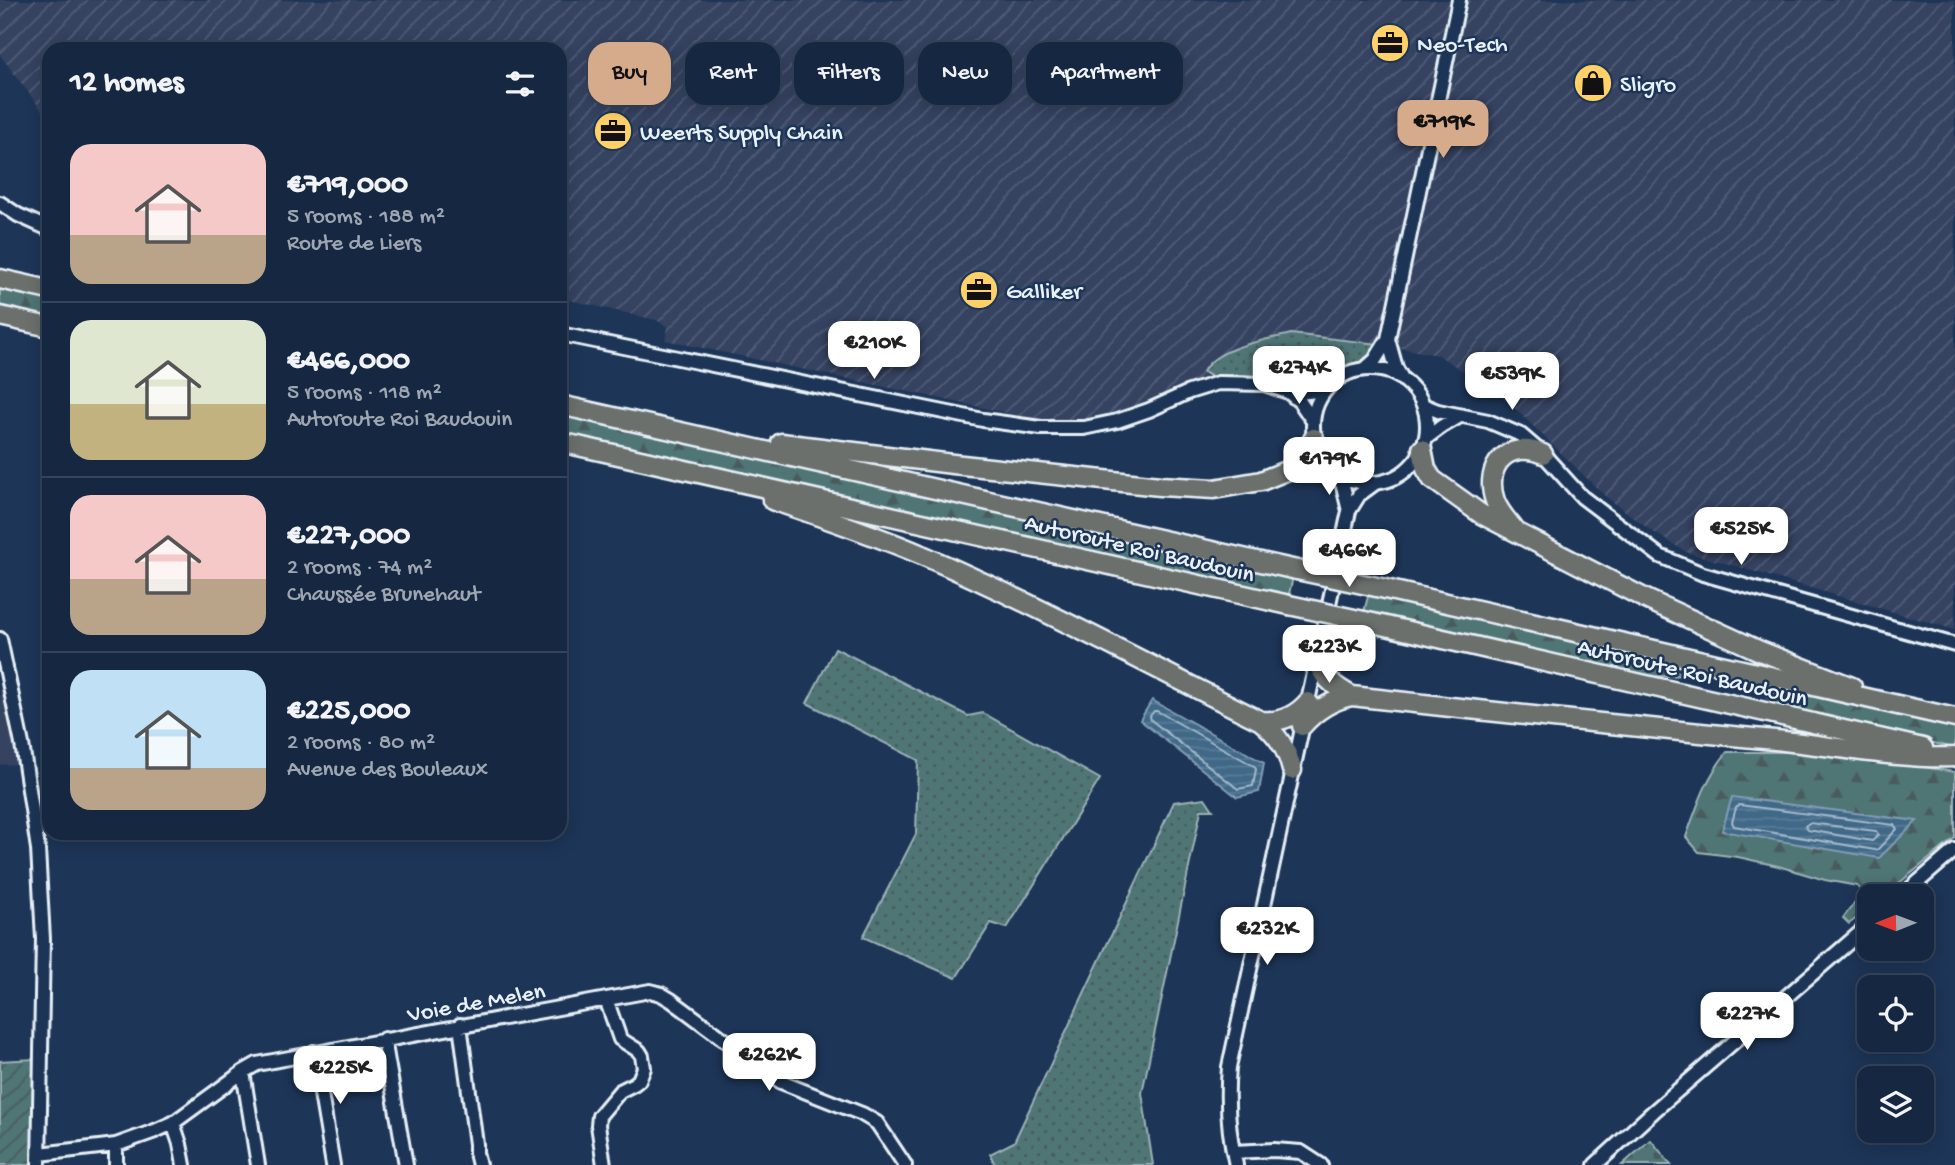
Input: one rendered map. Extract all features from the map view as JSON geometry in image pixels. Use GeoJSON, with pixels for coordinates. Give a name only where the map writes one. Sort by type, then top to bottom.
{"type":"FeatureCollection","features":[{"type":"Feature","properties":{"kind":"highway"},"geometry":{"type":"LineString","coordinates":[[0,279],[42,288]]}},
{"type":"Feature","properties":{"kind":"highway"},"geometry":{"type":"LineString","coordinates":[[0,316],[42,325]]}},
{"type":"Feature","properties":{"kind":"highway","name":"Autoroute Roi Baudouin"},"geometry":{"type":"LineString","coordinates":[[567,407],[1955,718]]}},
{"type":"Feature","properties":{"kind":"highway"},"geometry":{"type":"LineString","coordinates":[[746,446],[774,442],[953,464],[1160,486],[1214,489],[1261,481],[1293,468],[1305,454],[1313,429]]}},
{"type":"Feature","properties":{"kind":"highway","name":"Autoroute Roi Baudouin"},"geometry":{"type":"LineString","coordinates":[[567,444],[1955,756]]}},
{"type":"Feature","properties":{"kind":"highway"},"geometry":{"type":"LineString","coordinates":[[1424,444],[1426,469],[1437,483],[1481,514],[1648,600],[1760,651],[1848,684],[1873,700]]}},
{"type":"Feature","properties":{"kind":"highway"},"geometry":{"type":"LineString","coordinates":[[1518,534],[1496,502],[1492,486],[1494,472],[1499,461],[1511,451],[1523,449],[1543,454]]}},
{"type":"Feature","properties":{"kind":"highway"},"geometry":{"type":"LineString","coordinates":[[727,480],[760,496],[840,523],[921,555],[1001,591],[1261,721],[1284,745],[1292,770]]}},
{"type":"Feature","properties":{"kind":"highway"},"geometry":{"type":"LineString","coordinates":[[1317,661],[1321,671],[1341,690],[1352,696],[1573,721],[1812,743],[1926,758],[1955,756]]}},
{"type":"Feature","properties":{"kind":"highway"},"geometry":{"type":"LineString","coordinates":[[1302,726],[1326,705],[1352,696]]}},
{"type":"Feature","properties":{"kind":"highway"},"geometry":{"type":"LineString","coordinates":[[1261,721],[1288,718],[1308,702]]}},
{"type":"Feature","properties":{"kind":"street"},"geometry":{"type":"LineString","coordinates":[[1365,369],[1375,360],[1388,338],[1459,0]]}},
{"type":"Feature","properties":{"kind":"street"},"geometry":{"type":"LineString","coordinates":[[0,202],[18,215],[42,226]]}},
{"type":"Feature","properties":{"kind":"street"},"geometry":{"type":"LineString","coordinates":[[567,335],[983,421],[1041,428],[1084,428],[1117,421],[1218,383],[1264,384],[1288,392],[1303,393],[1326,390]]}},
{"type":"Feature","properties":{"kind":"street"},"geometry":{"type":"LineString","coordinates":[[1388,338],[1396,368],[1423,405],[1426,419],[1424,444]]}},
{"type":"Feature","properties":{"kind":"street"},"geometry":{"type":"LineString","coordinates":[[1313,429],[1318,403],[1326,390],[1351,372],[1365,369],[1389,372],[1403,380]]}},
{"type":"Feature","properties":{"kind":"street"},"geometry":{"type":"LineString","coordinates":[[1288,392],[1300,402],[1322,457],[1343,486],[1349,511]]}},
{"type":"Feature","properties":{"kind":"street"},"geometry":{"type":"LineString","coordinates":[[1423,405],[1513,430],[1543,454],[1582,497],[1660,556],[1703,574],[1955,645]]}},
{"type":"Feature","properties":{"kind":"street"},"geometry":{"type":"LineString","coordinates":[[1237,1165],[1227,1112],[1229,1067],[1349,511],[1359,495],[1374,484],[1403,473],[1411,466],[1424,444],[1441,427],[1460,416]]}},
{"type":"Feature","properties":{"kind":"street"},"geometry":{"type":"LineString","coordinates":[[1335,472],[1354,481],[1374,484]]}},
{"type":"Feature","properties":{"kind":"street"},"geometry":{"type":"LineString","coordinates":[[0,639],[22,744],[38,849],[43,939],[40,1160]]}},
{"type":"Feature","properties":{"kind":"street"},"geometry":{"type":"LineString","coordinates":[[1916,884],[1955,850]]}},
{"type":"Feature","properties":{"kind":"street"},"geometry":{"type":"LineString","coordinates":[[1595,1165],[1662,1103],[1857,935]]}},
{"type":"Feature","properties":{"kind":"street","name":"Voie de Melen"},"geometry":{"type":"LineString","coordinates":[[40,1160],[116,1145],[173,1123],[257,1064],[650,991],[667,998],[781,1082],[862,1114],[877,1123],[905,1165]]}},
{"type":"Feature","properties":{"kind":"street"},"geometry":{"type":"LineString","coordinates":[[604,1165],[599,1116],[620,1091],[639,1080],[644,1068],[639,1051],[620,1039],[606,999]]}},
{"type":"Feature","properties":{"kind":"street"},"geometry":{"type":"LineString","coordinates":[[460,1025],[475,1153],[479,1165]]}},
{"type":"Feature","properties":{"kind":"street"},"geometry":{"type":"LineString","coordinates":[[384,1039],[405,1165]]}},
{"type":"Feature","properties":{"kind":"street"},"geometry":{"type":"LineString","coordinates":[[314,1052],[333,1165]]}},
{"type":"Feature","properties":{"kind":"street"},"geometry":{"type":"LineString","coordinates":[[243,1072],[258,1165]]}},
{"type":"Feature","properties":{"kind":"street"},"geometry":{"type":"LineString","coordinates":[[173,1123],[184,1165]]}},
{"type":"Feature","properties":{"kind":"street"},"geometry":{"type":"LineString","coordinates":[[116,1145],[116,1165]]}},
{"type":"Feature","properties":{"kind":"street"},"geometry":{"type":"LineString","coordinates":[[1233,1152],[1301,1152],[1321,1165]]}},
{"type":"Feature","properties":{"kind":"shaded area"},"geometry":{"type":"Polygon","coordinates":[[[0,0],[1955,0],[1955,630],[1686,552],[1650,530],[1605,496],[1503,397],[1438,355],[1355,340],[1291,334],[1203,372],[1211,376],[1184,386],[1145,407],[1087,422],[1035,419],[665,340],[668,327],[656,320],[567,300],[567,42],[42,42],[42,111],[0,55],[0,0]]]}},
{"type":"Feature","properties":{"kind":"shaded area"},"geometry":{"type":"Polygon","coordinates":[[[0,682],[18,764],[0,765],[0,682]]]}},
{"type":"Feature","properties":{"kind":"green space"},"geometry":{"type":"Polygon","coordinates":[[[0,286],[42,295],[42,318],[0,309],[0,286]]]}},
{"type":"Feature","properties":{"kind":"green space"},"geometry":{"type":"Polygon","coordinates":[[[1291,334],[1379,344],[1369,360],[1335,371],[1314,387],[1298,389],[1288,383],[1262,377],[1211,376],[1203,372],[1218,356],[1255,342],[1291,334]]]}},
{"type":"Feature","properties":{"kind":"green space"},"geometry":{"type":"Polygon","coordinates":[[[567,416],[1293,577],[1288,598],[567,436],[567,416]]]}},
{"type":"Feature","properties":{"kind":"green space"},"geometry":{"type":"Polygon","coordinates":[[[1369,593],[1610,649],[1688,675],[1643,677],[1363,615],[1369,593]]]}},
{"type":"Feature","properties":{"kind":"green space"},"geometry":{"type":"Polygon","coordinates":[[[835,648],[968,716],[983,713],[1100,779],[1007,928],[991,923],[956,978],[863,937],[916,834],[918,760],[807,703],[835,648]]]}},
{"type":"Feature","properties":{"kind":"green space"},"geometry":{"type":"Polygon","coordinates":[[[1762,691],[1825,697],[1955,725],[1955,748],[1777,707],[1762,691]]]}},
{"type":"Feature","properties":{"kind":"green space"},"geometry":{"type":"Polygon","coordinates":[[[1727,752],[1787,752],[1872,759],[1955,772],[1955,838],[1898,884],[1857,886],[1738,857],[1699,852],[1686,837],[1698,803],[1727,752]]]}},
{"type":"Feature","properties":{"kind":"green space"},"geometry":{"type":"Polygon","coordinates":[[[1205,798],[1213,810],[1201,810],[1142,1093],[1153,1165],[995,1165],[990,1154],[1014,1142],[1174,802],[1205,798]]]}},
{"type":"Feature","properties":{"kind":"green space"},"geometry":{"type":"Polygon","coordinates":[[[1857,900],[1857,918],[1849,924],[1843,918],[1857,900]]]}},
{"type":"Feature","properties":{"kind":"green space"},"geometry":{"type":"Polygon","coordinates":[[[35,1059],[31,1165],[0,1165],[0,1061],[35,1059]]]}},
{"type":"Feature","properties":{"kind":"green space"},"geometry":{"type":"Polygon","coordinates":[[[1650,1140],[1671,1165],[1622,1165],[1650,1140]]]}},
{"type":"Feature","properties":{"kind":"water"},"geometry":{"type":"Polygon","coordinates":[[[1152,700],[1264,763],[1259,792],[1237,797],[1140,720],[1152,700]]]}},
{"type":"Feature","properties":{"kind":"water"},"geometry":{"type":"Polygon","coordinates":[[[1732,797],[1917,821],[1879,858],[1722,831],[1732,797]]]}},
{"type":"Feature","properties":{"kind":"place","name":"Neo-Tech"},"geometry":{"type":"Point","coordinates":[1390,43]}},
{"type":"Feature","properties":{"kind":"place","name":"Sligro"},"geometry":{"type":"Point","coordinates":[1593,83]}},
{"type":"Feature","properties":{"kind":"place","name":"Weerts Supply Chain"},"geometry":{"type":"Point","coordinates":[613,131]}},
{"type":"Feature","properties":{"kind":"place","name":"Galliker"},"geometry":{"type":"Point","coordinates":[979,290]}}]}
